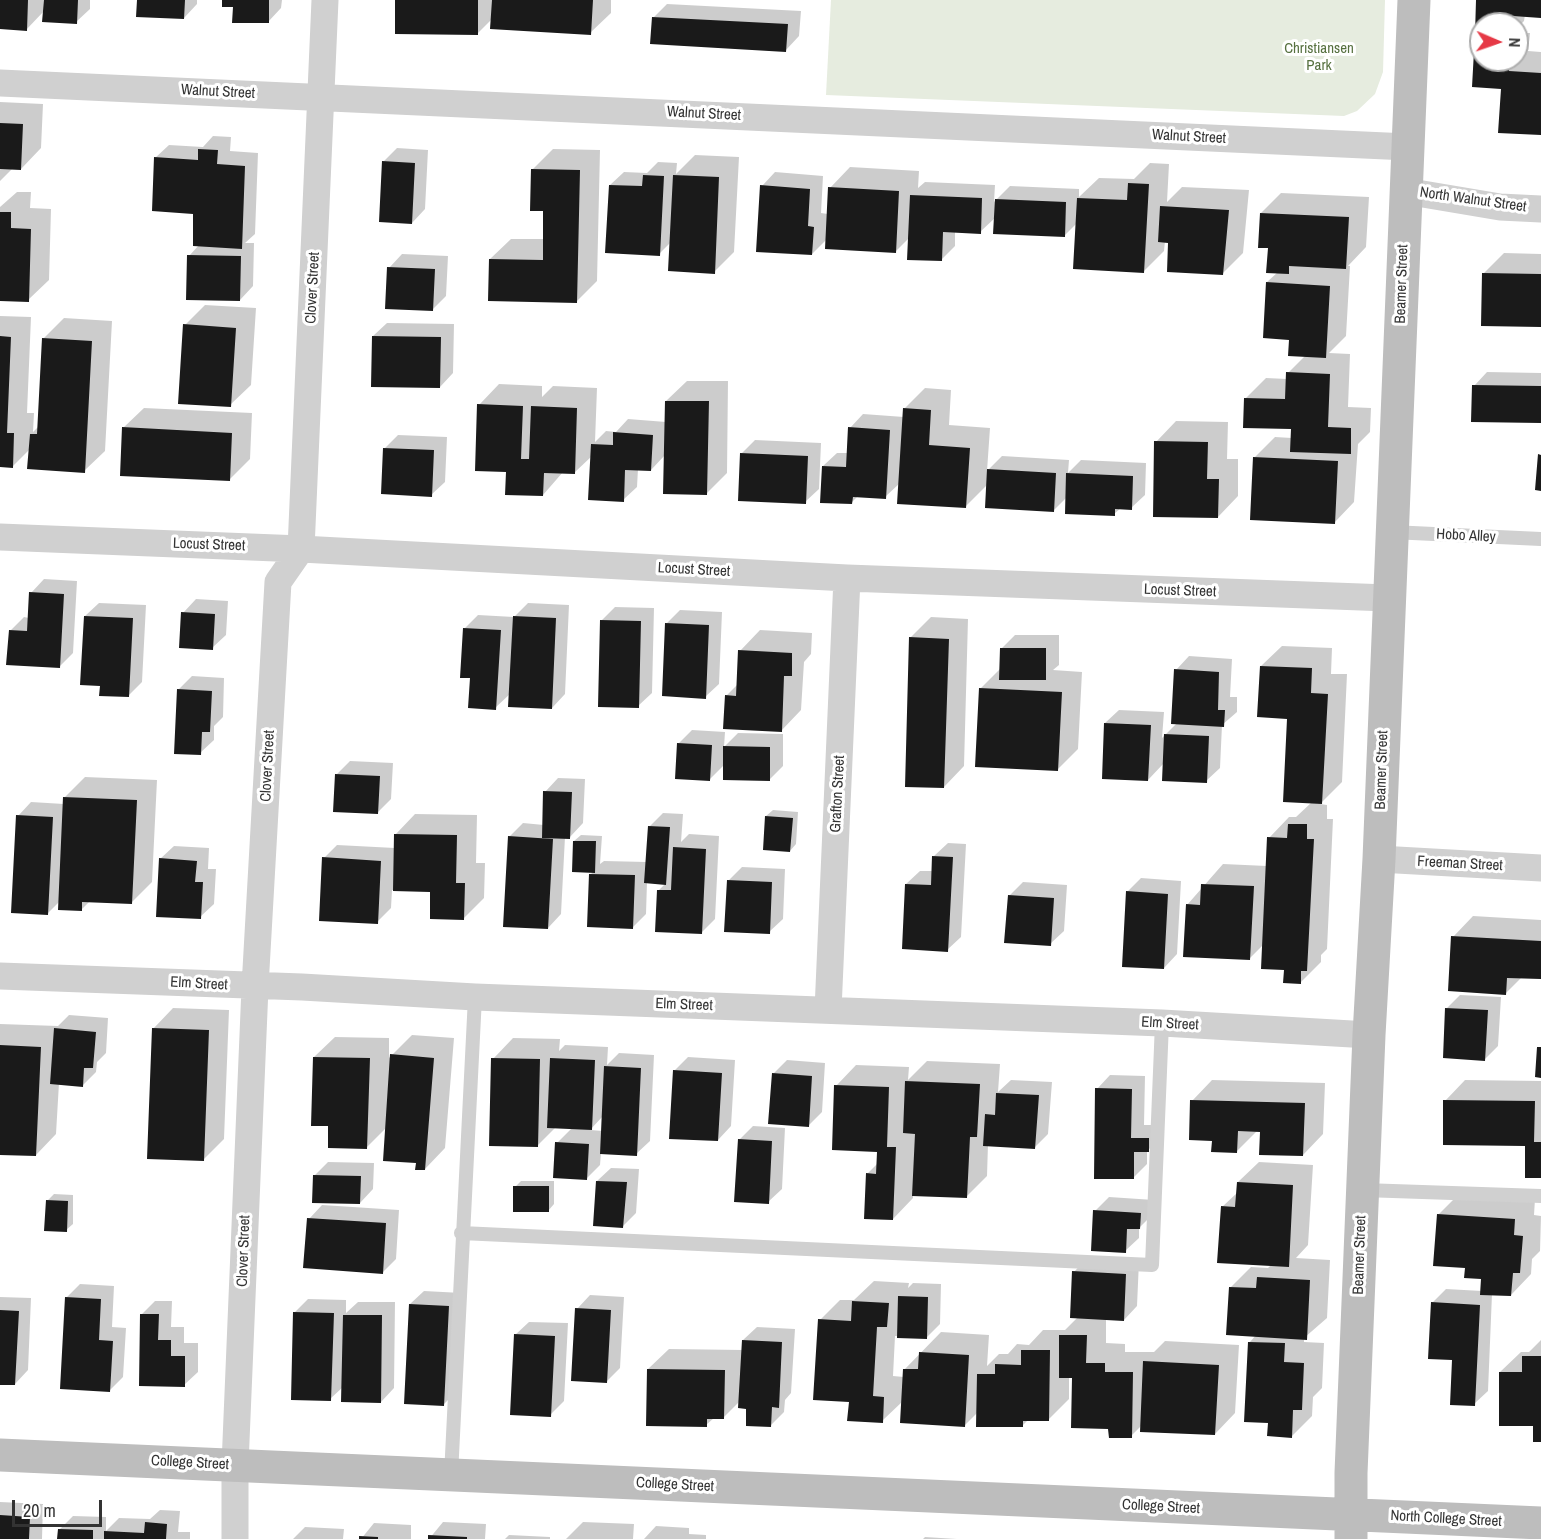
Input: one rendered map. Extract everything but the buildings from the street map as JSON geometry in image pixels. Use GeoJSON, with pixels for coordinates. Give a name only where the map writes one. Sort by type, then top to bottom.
{"type":"FeatureCollection","features":[{"type":"Feature","properties":{"kind":"street","name":"Clover Street"},"geometry":{"type":"LineString","coordinates":[[235,1539],[235,1465],[255,987],[278,582],[302,549],[325,0]]}},
{"type":"Feature","properties":{"kind":"street","name":"Beamer Street"},"geometry":{"type":"LineString","coordinates":[[1351,1527],[1368,1035],[1379,859],[1414,0]]}},
{"type":"Feature","properties":{"kind":"street","name":"Walnut Street"},"geometry":{"type":"LineString","coordinates":[[0,83],[1408,147]]}},
{"type":"Feature","properties":{"kind":"street","name":"North Walnut Street"},"geometry":{"type":"LineString","coordinates":[[1406,191],[1500,207],[1541,209]]}},
{"type":"Feature","properties":{"kind":"street","name":"Locust Street"},"geometry":{"type":"LineString","coordinates":[[0,537],[302,549],[847,578],[1388,598]]}},
{"type":"Feature","properties":{"kind":"street","name":"Grafton Street"},"geometry":{"type":"LineString","coordinates":[[828,1010],[847,578]]}},
{"type":"Feature","properties":{"kind":"street","name":"Freeman Street"},"geometry":{"type":"LineString","coordinates":[[1379,859],[1541,868]]}},
{"type":"Feature","properties":{"kind":"street","name":"Elm Street"},"geometry":{"type":"LineString","coordinates":[[0,976],[1162,1023],[1368,1035]]}},
{"type":"Feature","properties":{"kind":"street","name":"College Street"},"geometry":{"type":"LineString","coordinates":[[0,1455],[451,1475],[1351,1527]]}},
{"type":"Feature","properties":{"kind":"street","name":"North College Street"},"geometry":{"type":"LineString","coordinates":[[1351,1527],[1541,1523]]}},
{"type":"Feature","properties":{"kind":"lane","name":"Hobo Alley"},"geometry":{"type":"LineString","coordinates":[[1391,532],[1541,539]]}},
{"type":"Feature","properties":{"kind":"lane"},"geometry":{"type":"LineString","coordinates":[[451,1475],[461,1233],[475,997]]}},
{"type":"Feature","properties":{"kind":"lane"},"geometry":{"type":"LineString","coordinates":[[461,1233],[1152,1265],[1162,1023]]}},
{"type":"Feature","properties":{"kind":"lane"},"geometry":{"type":"LineString","coordinates":[[1363,1190],[1541,1196]]}},
{"type":"Feature","properties":{"kind":"green space","name":"Christiansen Park"},"geometry":{"type":"Polygon","coordinates":[[[831,0],[1385,0],[1383,72],[1375,94],[1357,111],[1344,116],[826,95],[831,0]]]}}]}
